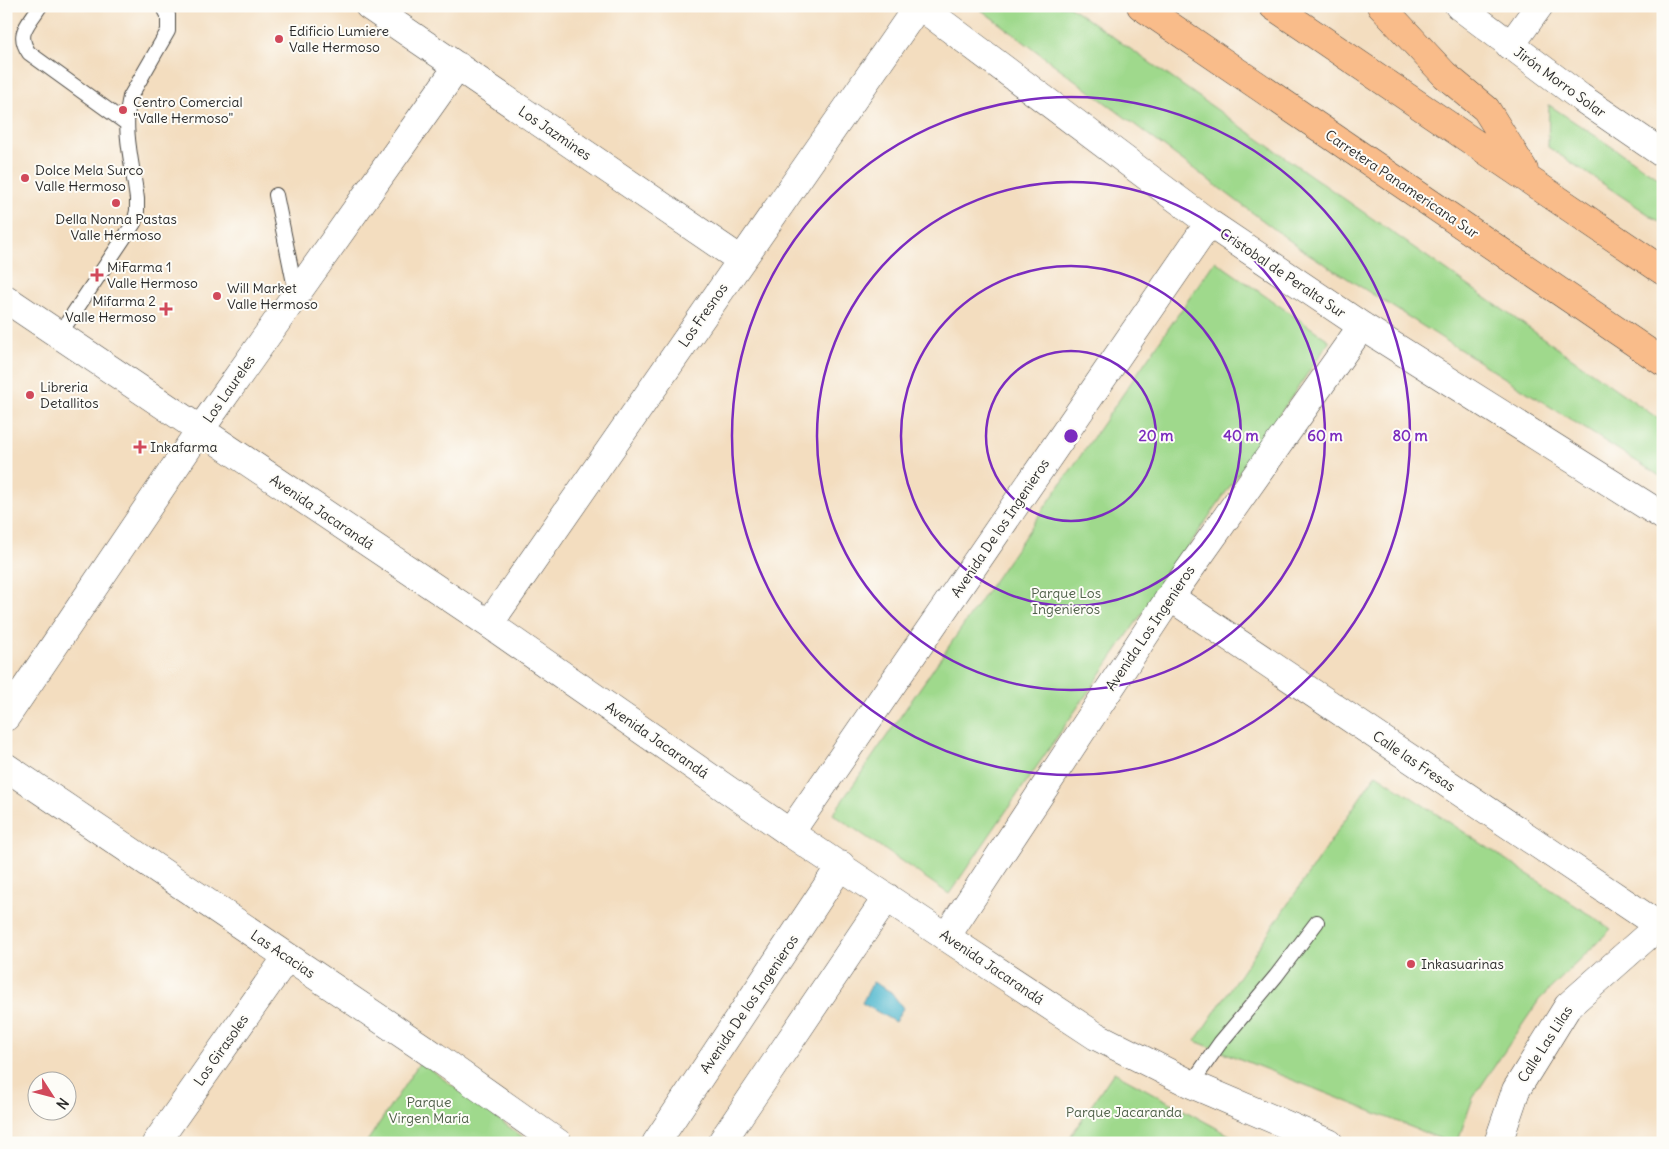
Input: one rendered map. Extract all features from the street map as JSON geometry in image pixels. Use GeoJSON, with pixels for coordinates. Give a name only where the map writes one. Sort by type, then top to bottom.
{"type":"FeatureCollection","features":[{"type":"Feature","properties":{"kind":"highway","name":"Carretera Panamericana Sur"},"geometry":{"type":"LineString","coordinates":[[1141,6],[1663,362]]}},
{"type":"Feature","properties":{"kind":"highway"},"geometry":{"type":"LineString","coordinates":[[1273,6],[1663,271]]}},
{"type":"Feature","properties":{"kind":"highway"},"geometry":{"type":"LineString","coordinates":[[1381,6],[1446,75],[1486,109],[1530,180]]}},
{"type":"Feature","properties":{"kind":"street","name":"Los Jazmines"},"geometry":{"type":"LineString","coordinates":[[369,6],[741,260]]}},
{"type":"Feature","properties":{"kind":"street","name":"Cristobal de Peralta Sur"},"geometry":{"type":"LineString","coordinates":[[919,6],[1209,223],[1362,326],[1663,516]]}},
{"type":"Feature","properties":{"kind":"street","name":"Los Fresnos"},"geometry":{"type":"LineString","coordinates":[[489,624],[919,6]]}},
{"type":"Feature","properties":{"kind":"street","name":"Jirón Morro Solar"},"geometry":{"type":"LineString","coordinates":[[1459,6],[1510,46],[1663,154]]}},
{"type":"Feature","properties":{"kind":"street"},"geometry":{"type":"LineString","coordinates":[[1510,46],[1539,6]]}},
{"type":"Feature","properties":{"kind":"street","name":"Los Laureles"},"geometry":{"type":"LineString","coordinates":[[6,717],[200,430],[458,66]]}},
{"type":"Feature","properties":{"kind":"street","name":"Avenida De los Ingenieros"},"geometry":{"type":"LineString","coordinates":[[790,832],[1209,223]]}},
{"type":"Feature","properties":{"kind":"street","name":"Avenida Jacarandá"},"geometry":{"type":"LineString","coordinates":[[6,299],[489,624],[790,832],[1096,1036],[1191,1084],[1329,1143]]}},
{"type":"Feature","properties":{"kind":"street","name":"Avenida Los Ingenieros"},"geometry":{"type":"LineString","coordinates":[[946,936],[1170,597],[1362,326]]}},
{"type":"Feature","properties":{"kind":"street","name":"Calle las Fresas"},"geometry":{"type":"LineString","coordinates":[[1170,597],[1661,923]]}},
{"type":"Feature","properties":{"kind":"street","name":"Las Acacias"},"geometry":{"type":"LineString","coordinates":[[6,767],[435,1056],[558,1143]]}},
{"type":"Feature","properties":{"kind":"street","name":"Avenida De los Ingenieros"},"geometry":{"type":"LineString","coordinates":[[656,1143],[841,865]]}},
{"type":"Feature","properties":{"kind":"street"},"geometry":{"type":"LineString","coordinates":[[722,1143],[887,897]]}},
{"type":"Feature","properties":{"kind":"street","name":"Calle Las Lilas"},"geometry":{"type":"LineString","coordinates":[[1498,1143],[1516,1090],[1568,1006],[1661,923]]}},
{"type":"Feature","properties":{"kind":"street","name":"Los Girasoles"},"geometry":{"type":"LineString","coordinates":[[156,1143],[287,957]]}},
{"type":"Feature","properties":{"kind":"lane"},"geometry":{"type":"LineString","coordinates":[[40,6],[22,34],[23,45],[29,53],[126,122]]}},
{"type":"Feature","properties":{"kind":"lane"},"geometry":{"type":"LineString","coordinates":[[60,335],[134,223],[138,211],[126,122],[130,97],[168,31],[168,15],[163,6]]}},
{"type":"Feature","properties":{"kind":"lane"},"geometry":{"type":"LineString","coordinates":[[276,195],[297,294]]}},
{"type":"Feature","properties":{"kind":"lane"},"geometry":{"type":"LineString","coordinates":[[1191,1084],[1220,1043],[1276,976],[1317,922]]}},
{"type":"Feature","properties":{"kind":"green space"},"geometry":{"type":"Polygon","coordinates":[[[976,6],[1069,6],[1663,422],[1663,478],[1301,249],[976,6]]]}},
{"type":"Feature","properties":{"kind":"green space"},"geometry":{"type":"Polygon","coordinates":[[[1549,105],[1663,181],[1663,224],[1548,147],[1549,105]]]}},
{"type":"Feature","properties":{"kind":"green space","name":"Parque Los Ingenieros"},"geometry":{"type":"Polygon","coordinates":[[[1215,261],[1330,341],[949,894],[833,814],[1215,261]]]}},
{"type":"Feature","properties":{"kind":"green space","name":"Inkasuarinas"},"geometry":{"type":"Polygon","coordinates":[[[1376,774],[1611,929],[1539,1000],[1473,1098],[1457,1143],[1451,1143],[1195,1041],[1376,774]]]}},
{"type":"Feature","properties":{"kind":"green space","name":"Parque Virgen María"},"geometry":{"type":"Polygon","coordinates":[[[420,1062],[531,1143],[366,1143],[420,1062]]]}},
{"type":"Feature","properties":{"kind":"green space","name":"Parque Jacaranda"},"geometry":{"type":"Polygon","coordinates":[[[1114,1072],[1244,1143],[1066,1143],[1114,1072]]]}},
{"type":"Feature","properties":{"kind":"water"},"geometry":{"type":"Polygon","coordinates":[[[873,982],[891,992],[903,1008],[895,1022],[862,1003],[873,982]]]}},
{"type":"Feature","properties":{"kind":"place","name":"Edificio Lumiere Valle Hermoso"},"geometry":{"type":"Point","coordinates":[279,39]}},
{"type":"Feature","properties":{"kind":"place","name":"Centro Comercial \"Valle Hermoso\""},"geometry":{"type":"Point","coordinates":[123,110]}},
{"type":"Feature","properties":{"kind":"place","name":"Dolce Mela Surco Valle Hermoso"},"geometry":{"type":"Point","coordinates":[25,178]}},
{"type":"Feature","properties":{"kind":"place","name":"Della Nonna Pastas Valle Hermoso"},"geometry":{"type":"Point","coordinates":[116,203]}},
{"type":"Feature","properties":{"kind":"place","name":"MiFarma 1 Valle Hermoso"},"geometry":{"type":"Point","coordinates":[97,275]}},
{"type":"Feature","properties":{"kind":"place","name":"Will Market Valle Hermoso"},"geometry":{"type":"Point","coordinates":[217,296]}},
{"type":"Feature","properties":{"kind":"place","name":"Mifarma 2 Valle Hermoso"},"geometry":{"type":"Point","coordinates":[166,309]}},
{"type":"Feature","properties":{"kind":"place","name":"Libreria Detallitos"},"geometry":{"type":"Point","coordinates":[30,395]}},
{"type":"Feature","properties":{"kind":"place","name":"Inkafarma"},"geometry":{"type":"Point","coordinates":[140,447]}},
{"type":"Feature","properties":{"kind":"place","name":"Inkasuarinas"},"geometry":{"type":"Point","coordinates":[1411,964]}}]}
